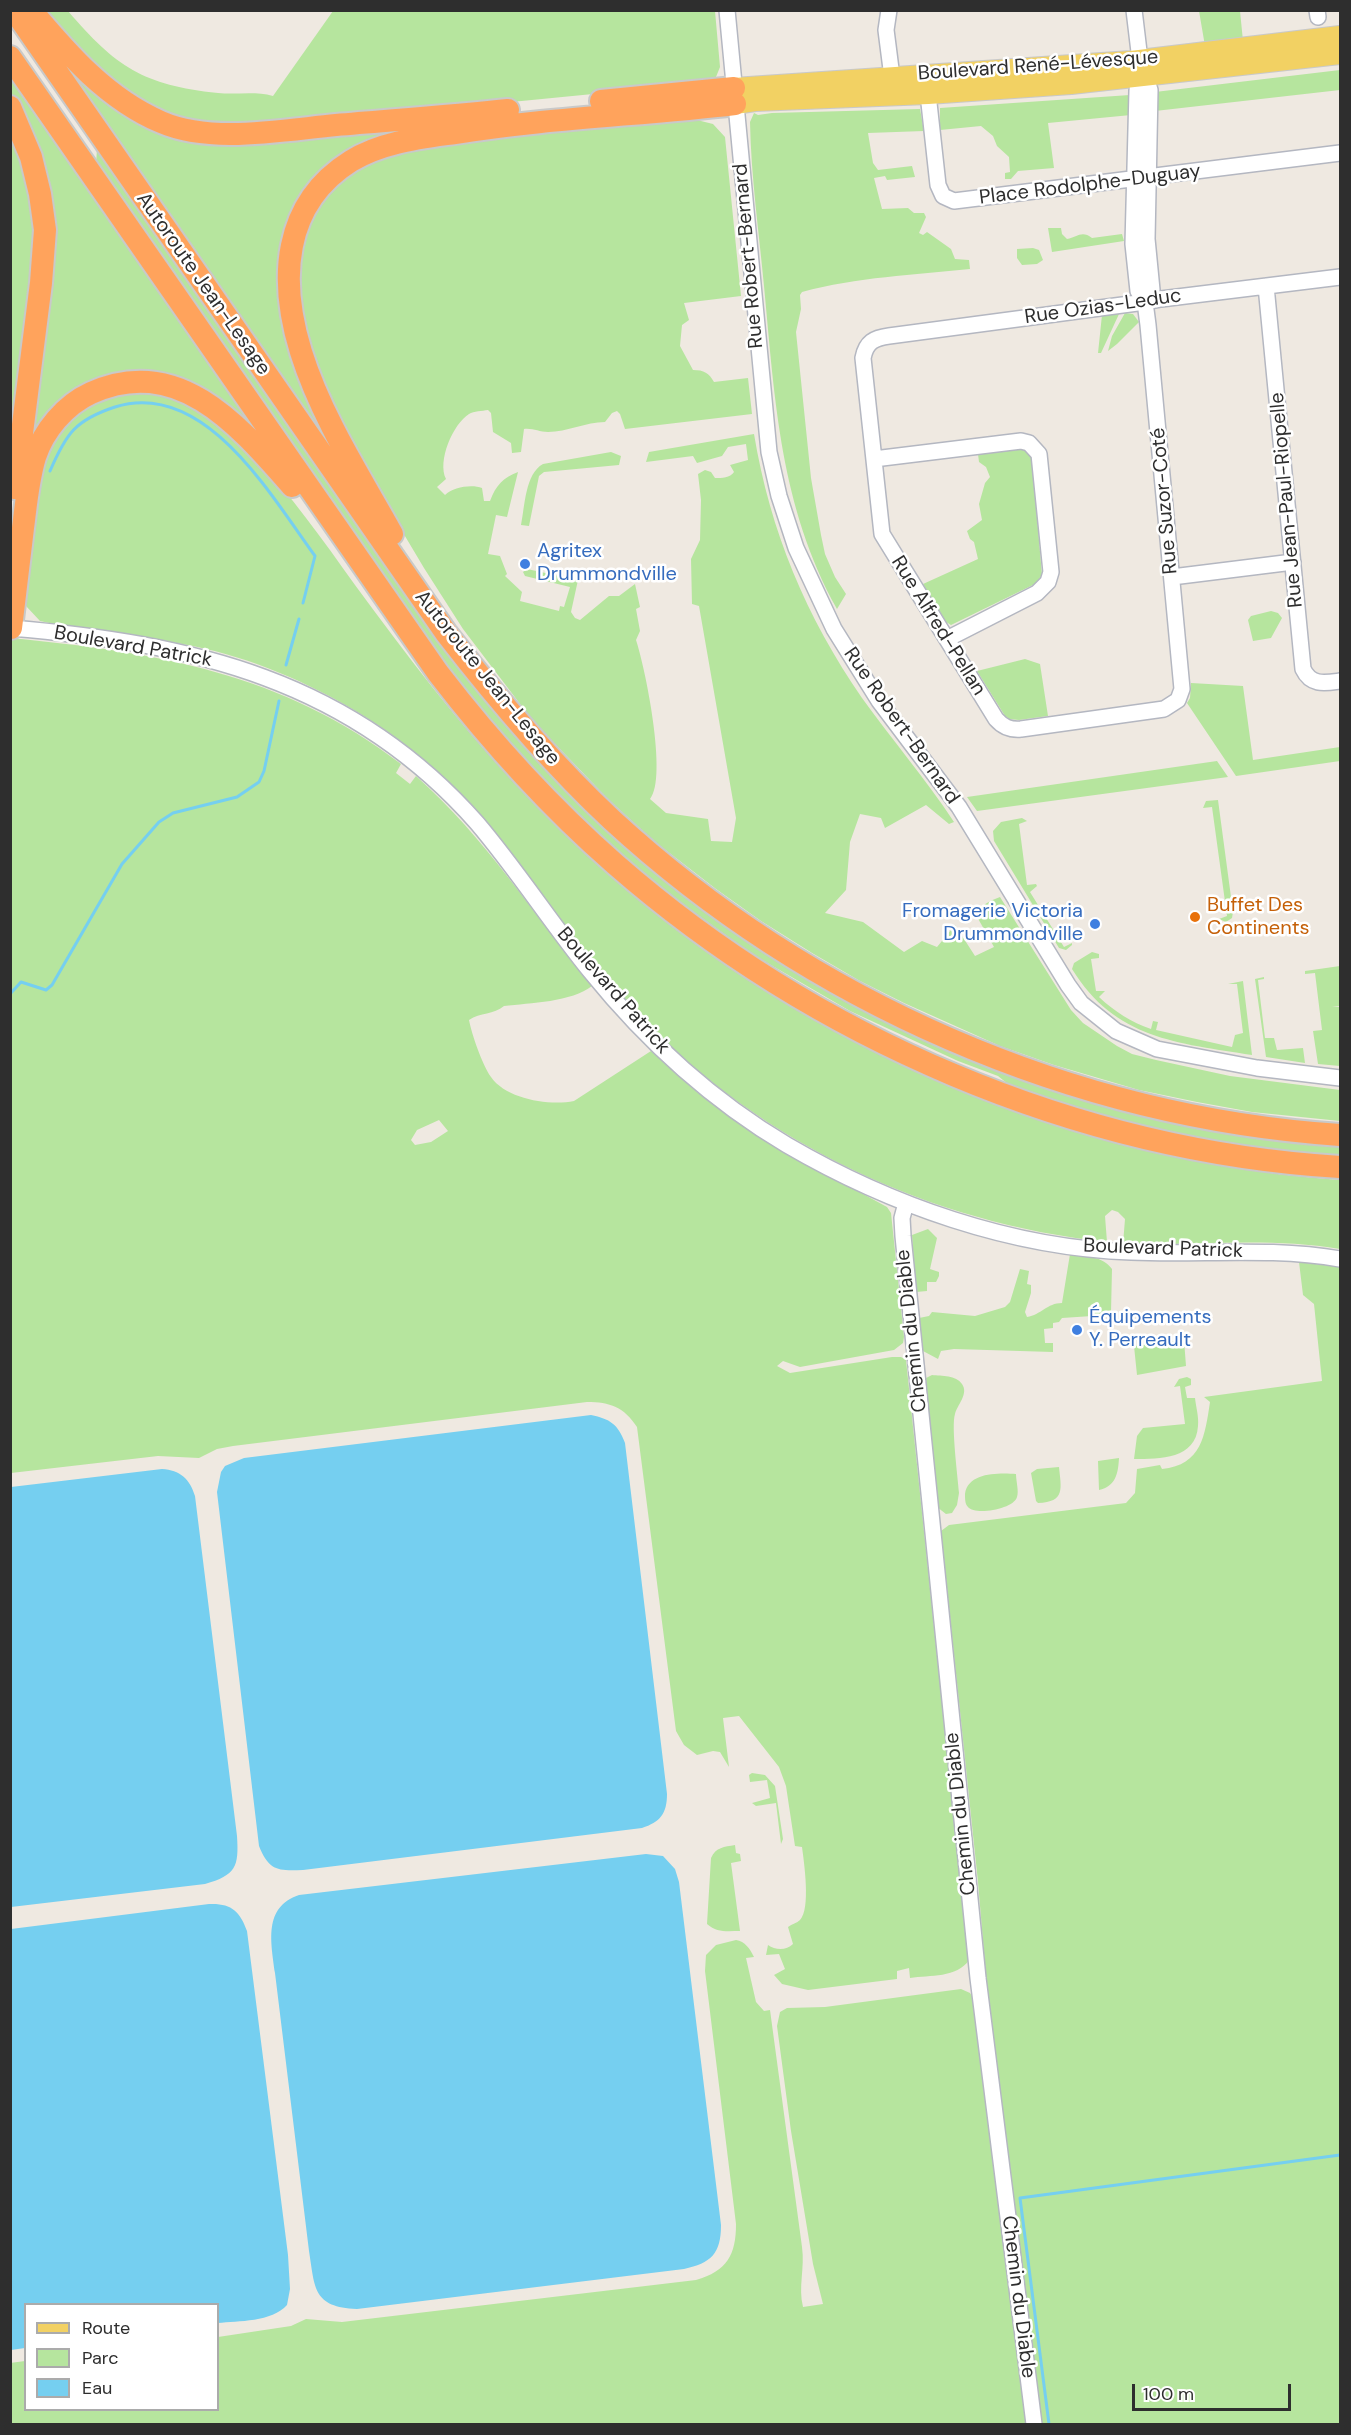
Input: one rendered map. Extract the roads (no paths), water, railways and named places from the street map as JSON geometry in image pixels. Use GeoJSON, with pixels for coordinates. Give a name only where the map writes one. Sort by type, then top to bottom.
{"type":"FeatureCollection","features":[{"type":"Feature","properties":{"kind":"highway","name":"Autoroute Jean-Lesage"},"geometry":{"type":"LineString","coordinates":[[14,10],[446,633],[519,723],[562,770],[618,825],[676,875],[720,908],[827,977],[954,1040],[1006,1061],[1078,1086],[1157,1107],[1271,1128],[1341,1135]]}},
{"type":"Feature","properties":{"kind":"highway"},"geometry":{"type":"LineString","coordinates":[[31,10],[80,65],[118,98],[162,123],[199,132],[307,128],[734,96]]}},
{"type":"Feature","properties":{"kind":"highway","name":"Autoroute Jean-Lesage"},"geometry":{"type":"LineString","coordinates":[[10,57],[356,556],[452,690],[514,765],[548,801],[588,840],[648,892],[717,944],[776,984],[886,1043],[969,1080],[1047,1109],[1116,1130],[1210,1151],[1284,1162],[1341,1167]]}},
{"type":"Feature","properties":{"kind":"highway"},"geometry":{"type":"LineString","coordinates":[[446,633],[339,440],[306,367],[295,330],[288,280],[290,252],[301,218],[312,199],[333,174],[362,155],[394,143],[497,126],[734,96]]}},
{"type":"Feature","properties":{"kind":"highway"},"geometry":{"type":"LineString","coordinates":[[10,107],[34,166],[45,230],[42,272],[10,523]]}},
{"type":"Feature","properties":{"kind":"highway"},"geometry":{"type":"LineString","coordinates":[[11,628],[28,489],[36,455],[46,433],[67,408],[93,392],[121,384],[146,382],[169,386],[194,396],[219,411],[250,438],[356,556]]}},
{"type":"Feature","properties":{"kind":"main road","name":"Boulevard René-Lévesque"},"geometry":{"type":"LineString","coordinates":[[734,96],[892,77],[1141,72],[1341,36]]}},
{"type":"Feature","properties":{"kind":"main road","name":"Boulevard René-Lévesque"},"geometry":{"type":"LineString","coordinates":[[734,96],[755,101],[928,94],[1341,54]]}},
{"type":"Feature","properties":{"kind":"street","name":"Rue Robert-Bernard"},"geometry":{"type":"LineString","coordinates":[[727,10],[764,414],[772,465],[790,533],[807,576],[834,629],[879,701],[952,796],[1068,985],[1094,1016],[1122,1035],[1157,1049],[1250,1067],[1341,1078]]}},
{"type":"Feature","properties":{"kind":"street"},"geometry":{"type":"LineString","coordinates":[[889,10],[886,30],[892,77]]}},
{"type":"Feature","properties":{"kind":"street","name":"Rue Suzor-Coté"},"geometry":{"type":"LineString","coordinates":[[1134,10],[1141,72],[1150,90],[1143,139],[1141,212],[1133,244],[1138,291],[1145,303],[1183,683],[1178,700]]}},
{"type":"Feature","properties":{"kind":"street","name":"Place Rodolphe-Duguay"},"geometry":{"type":"LineString","coordinates":[[928,94],[938,185],[943,196],[948,199],[965,201],[1341,153]]}},
{"type":"Feature","properties":{"kind":"street","name":"Rue Ozias-Leduc"},"geometry":{"type":"LineString","coordinates":[[868,344],[877,338],[889,336],[1341,277]]}},
{"type":"Feature","properties":{"kind":"street","name":"Rue Jean-Paul-Riopelle"},"geometry":{"type":"LineString","coordinates":[[1266,286],[1304,669],[1308,678],[1316,682],[1341,681]]}},
{"type":"Feature","properties":{"kind":"street","name":"Rue Alfred-Pellan"},"geometry":{"type":"LineString","coordinates":[[868,344],[863,358],[882,534],[996,719],[1013,729],[1164,709],[1178,700]]}},
{"type":"Feature","properties":{"kind":"street"},"geometry":{"type":"LineString","coordinates":[[874,459],[1021,441],[1029,443],[1039,454],[1051,572],[1048,582],[1030,597],[946,639]]}},
{"type":"Feature","properties":{"kind":"street"},"geometry":{"type":"LineString","coordinates":[[1172,577],[1293,562]]}},
{"type":"Feature","properties":{"kind":"street","name":"Boulevard Patrick"},"geometry":{"type":"LineString","coordinates":[[11,628],[147,645],[198,655],[280,682],[352,719],[407,757],[466,812],[495,845],[597,979],[639,1027],[674,1061],[715,1096],[771,1136],[825,1166],[906,1203],[966,1223],[1035,1240],[1085,1248],[1161,1253],[1278,1252],[1341,1259]]}},
{"type":"Feature","properties":{"kind":"street","name":"Chemin du Diable"},"geometry":{"type":"LineString","coordinates":[[906,1203],[902,1222],[905,1259],[973,1931],[1034,2424]]}},
{"type":"Feature","properties":{"kind":"water"},"geometry":{"type":"Polygon","coordinates":[[[591,1415],[612,1423],[625,1443],[667,1794],[664,1812],[654,1823],[642,1828],[303,1870],[275,1868],[259,1846],[217,1492],[221,1472],[225,1466],[244,1458],[591,1415]]]}},
{"type":"Feature","properties":{"kind":"water"},"geometry":{"type":"Polygon","coordinates":[[[162,1469],[174,1471],[183,1476],[195,1496],[237,1836],[236,1862],[229,1873],[205,1884],[11,1907],[11,1487],[162,1469]]]}},
{"type":"Feature","properties":{"kind":"water"},"geometry":{"type":"Polygon","coordinates":[[[646,1854],[663,1856],[675,1869],[679,1882],[721,2225],[719,2243],[713,2256],[701,2264],[684,2269],[357,2309],[324,2300],[315,2286],[309,2251],[272,1949],[272,1927],[280,1908],[287,1901],[299,1895],[646,1854]]]}},
{"type":"Feature","properties":{"kind":"water"},"geometry":{"type":"Polygon","coordinates":[[[209,1904],[223,1905],[238,1913],[247,1931],[288,2255],[290,2289],[287,2305],[281,2311],[264,2318],[219,2323],[219,2303],[24,2303],[24,2348],[11,2350],[11,1929],[209,1904]]]}},
{"type":"Feature","properties":{"kind":"waterway"},"geometry":{"type":"LineString","coordinates":[[50,471],[67,438],[90,417],[115,407],[148,403],[178,410],[206,426],[232,448],[278,503],[315,556],[303,603]]}},
{"type":"Feature","properties":{"kind":"waterway"},"geometry":{"type":"LineString","coordinates":[[286,665],[299,619]]}},
{"type":"Feature","properties":{"kind":"waterway"},"geometry":{"type":"LineString","coordinates":[[10,994],[21,982],[46,990],[52,985],[122,864],[159,822],[173,813],[237,797],[259,782],[264,771],[279,701]]}},
{"type":"Feature","properties":{"kind":"waterway"},"geometry":{"type":"LineString","coordinates":[[1049,2424],[1020,2198],[1340,2155]]}},
{"type":"Feature","properties":{"kind":"place","name":"Agritex Drummondville"},"geometry":{"type":"Point","coordinates":[525,564]}},
{"type":"Feature","properties":{"kind":"place","name":"Buffet Des Continents"},"geometry":{"type":"Point","coordinates":[1195,917]}},
{"type":"Feature","properties":{"kind":"place","name":"Fromagerie Victoria Drummondville"},"geometry":{"type":"Point","coordinates":[1095,924]}},
{"type":"Feature","properties":{"kind":"place","name":"Équipements Y. Perreault"},"geometry":{"type":"Point","coordinates":[1077,1330]}}]}
